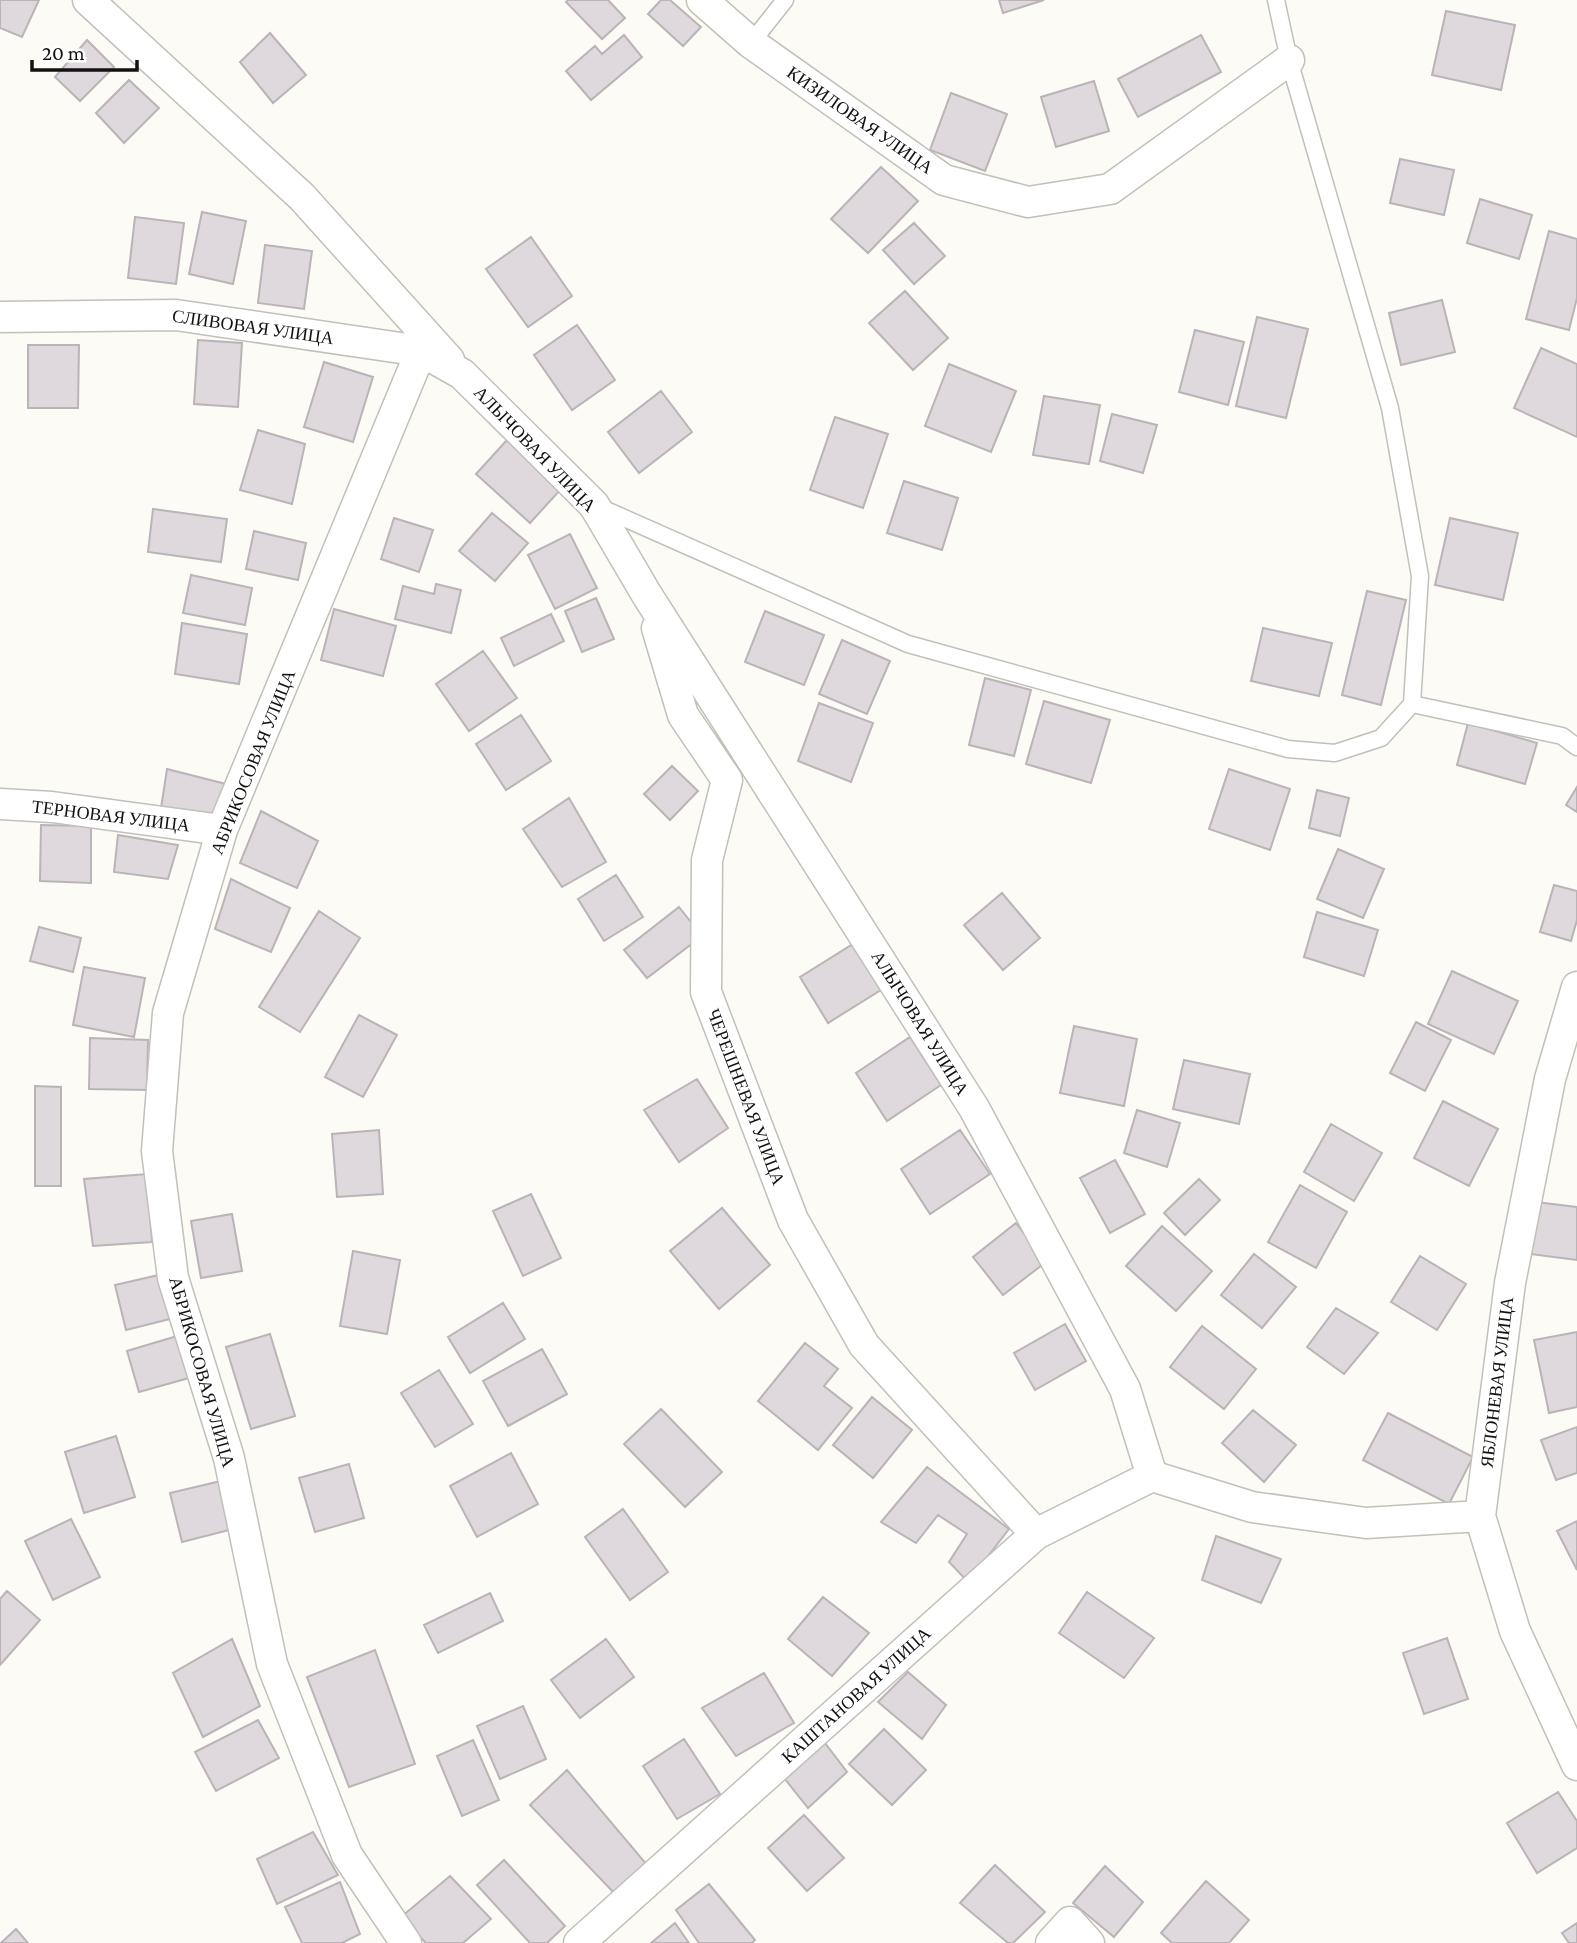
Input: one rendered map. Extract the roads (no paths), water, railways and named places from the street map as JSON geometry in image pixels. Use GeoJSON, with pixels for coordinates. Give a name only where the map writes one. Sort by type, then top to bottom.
{"type":"FeatureCollection","features":[{"type":"Feature","properties":{"kind":"street"},"geometry":{"type":"LineString","coordinates":[[88,0],[302,197],[462,374]]}},
{"type":"Feature","properties":{"kind":"street","name":"КИЗИЛОВАЯ УЛИЦА"},"geometry":{"type":"LineString","coordinates":[[702,0],[751,43],[944,180],[1028,202],[1110,189],[1289,60]]}},
{"type":"Feature","properties":{"kind":"street","name":"СЛИВОВАЯ УЛИЦА"},"geometry":{"type":"LineString","coordinates":[[0,317],[176,314],[421,351]]}},
{"type":"Feature","properties":{"kind":"street","name":"АЛЫЧОВАЯ УЛИЦА"},"geometry":{"type":"LineString","coordinates":[[421,351],[462,374],[594,505],[647,595],[974,1108],[1125,1390],[1152,1476]]}},
{"type":"Feature","properties":{"kind":"street","name":"АБРИКОСОВАЯ УЛИЦА"},"geometry":{"type":"LineString","coordinates":[[406,1943],[347,1855],[272,1664],[229,1458],[173,1278],[157,1151],[168,1013],[222,830],[421,351]]}},
{"type":"Feature","properties":{"kind":"street","name":"ЧЕРЕШНЕВАЯ УЛИЦА"},"geometry":{"type":"LineString","coordinates":[[647,595],[683,715],[727,780],[707,860],[706,992],[793,1220],[864,1345],[1036,1534]]}},
{"type":"Feature","properties":{"kind":"street","name":"ТЕРНОВАЯ УЛИЦА"},"geometry":{"type":"LineString","coordinates":[[0,804],[52,807],[222,830]]}},
{"type":"Feature","properties":{"kind":"street","name":"ЯБЛОНЕВАЯ УЛИЦА"},"geometry":{"type":"LineString","coordinates":[[1577,987],[1550,1079],[1510,1283],[1480,1517],[1515,1631],[1577,1765]]}},
{"type":"Feature","properties":{"kind":"street"},"geometry":{"type":"LineString","coordinates":[[1152,1476],[1252,1507],[1366,1523],[1480,1517]]}},
{"type":"Feature","properties":{"kind":"street","name":"КАШТАНОВАЯ УЛИЦА"},"geometry":{"type":"LineString","coordinates":[[579,1943],[1036,1534],[1152,1476]]}},
{"type":"Feature","properties":{"kind":"street"},"geometry":{"type":"LineString","coordinates":[[1051,1943],[1070,1922],[1089,1943]]}},
{"type":"Feature","properties":{"kind":"lane"},"geometry":{"type":"LineString","coordinates":[[751,43],[785,0]]}},
{"type":"Feature","properties":{"kind":"lane"},"geometry":{"type":"LineString","coordinates":[[594,505],[908,644],[1288,749],[1335,753],[1381,738],[1412,704],[1420,576],[1390,408],[1289,60],[1276,0]]}},
{"type":"Feature","properties":{"kind":"lane"},"geometry":{"type":"LineString","coordinates":[[1412,704],[1562,736],[1577,747]]}}]}
